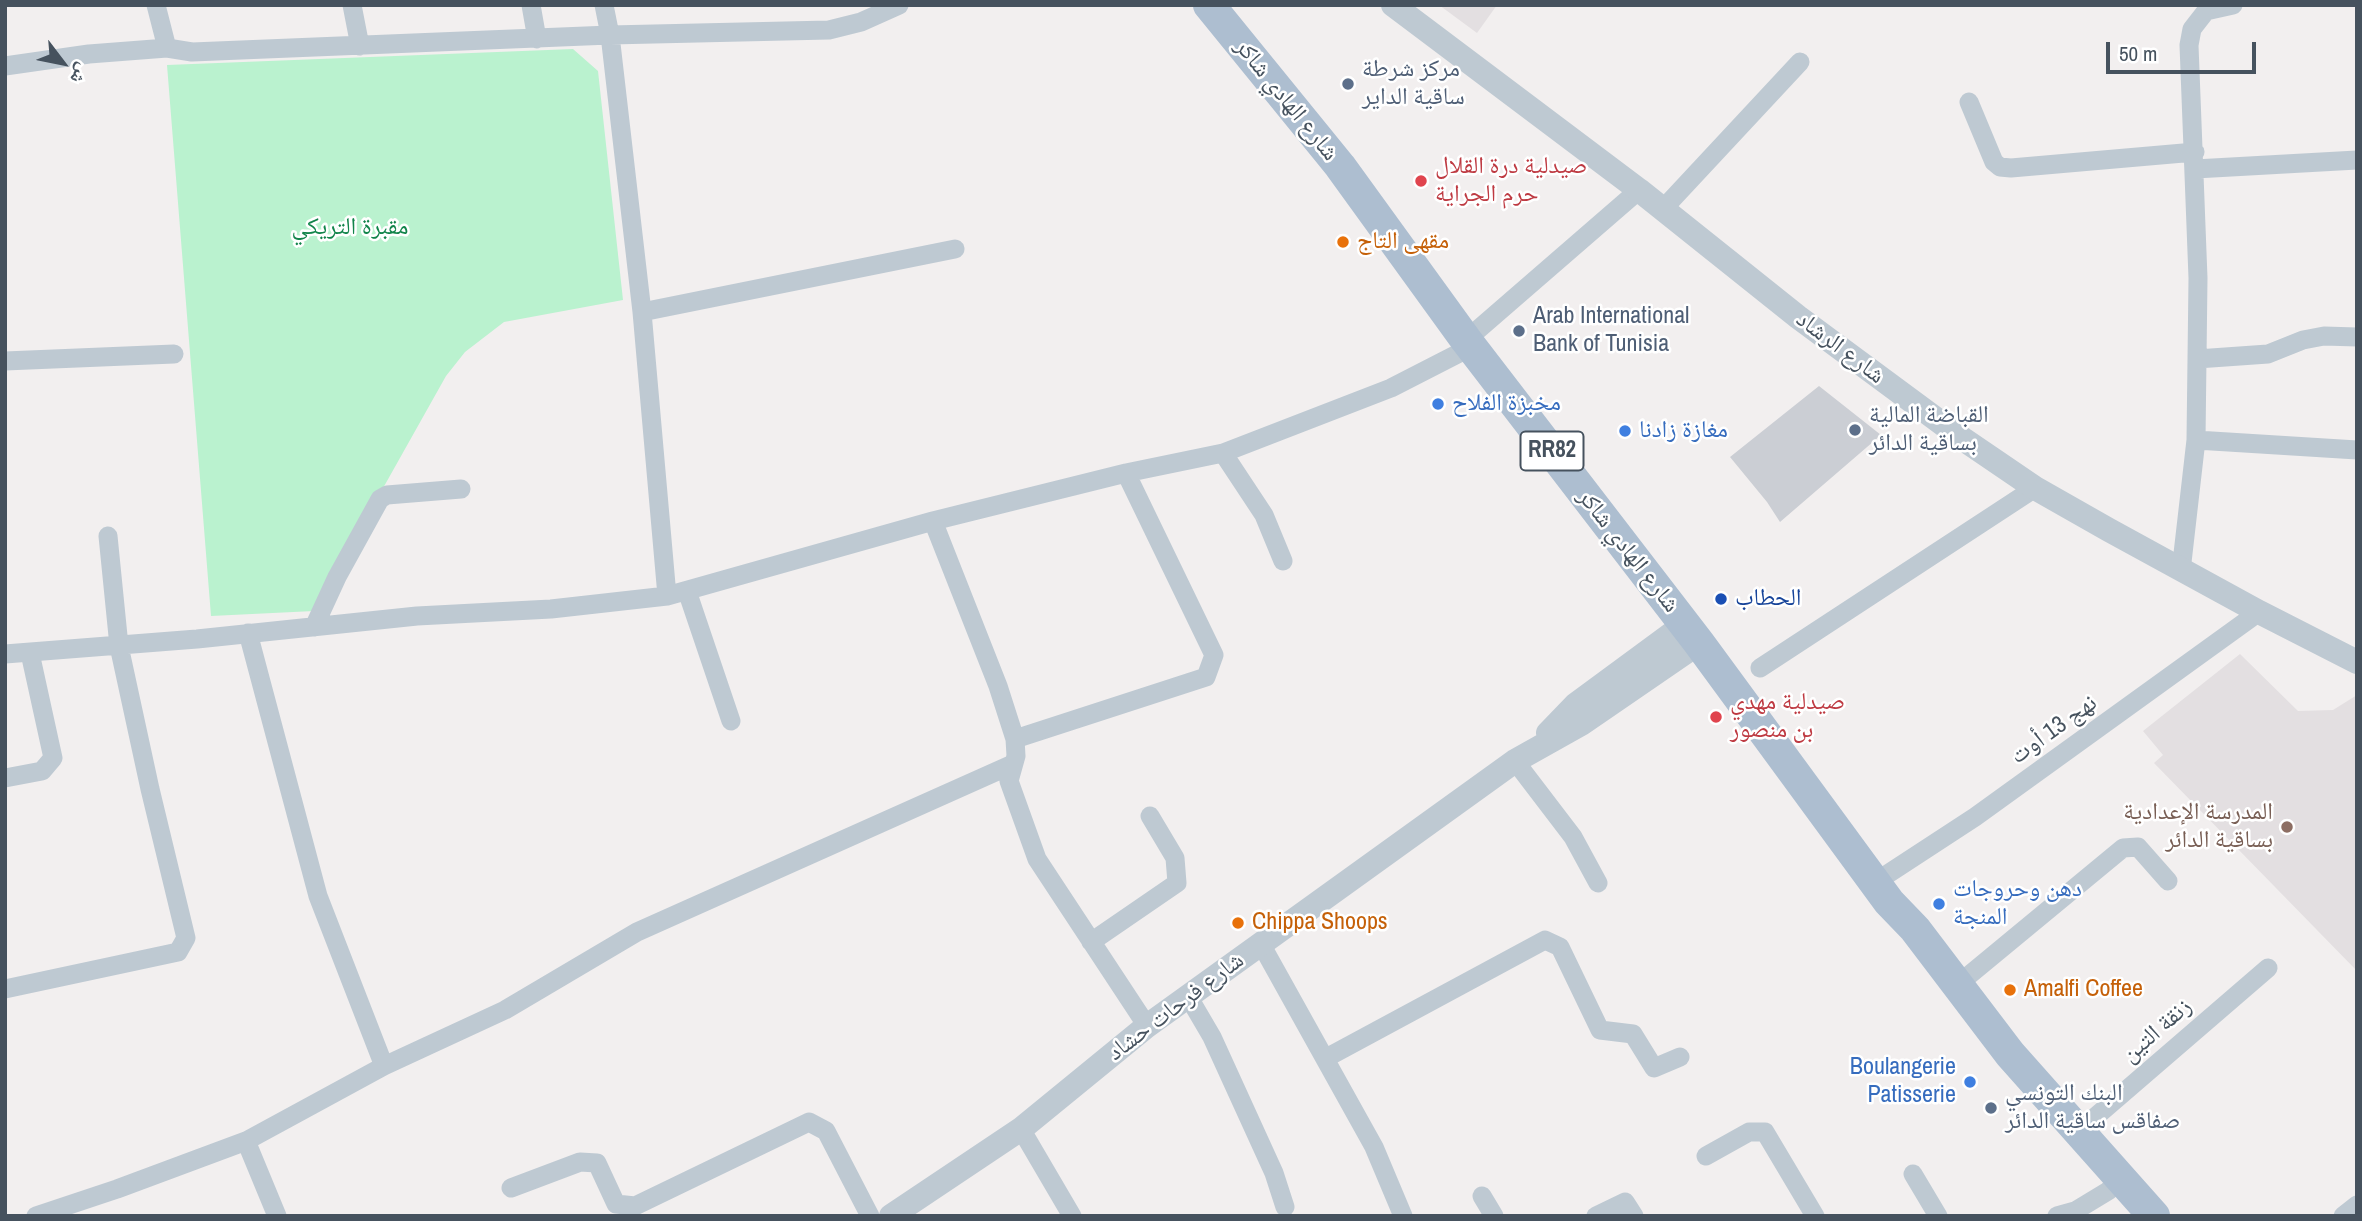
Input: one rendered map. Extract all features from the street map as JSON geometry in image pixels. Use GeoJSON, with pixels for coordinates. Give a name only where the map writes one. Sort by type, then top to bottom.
{"type":"FeatureCollection","features":[{"type":"Feature","properties":{"kind":"main road","name":"شارع الهادي شاكر"},"geometry":{"type":"LineString","coordinates":[[1209,5],[1340,166],[1468,343],[1692,634],[1882,892],[1915,929],[2010,1054],[2079,1131],[2115,1185],[2130,1216]]}},
{"type":"Feature","properties":{"kind":"main road","name":"شارع الهادي شاكر"},"geometry":{"type":"LineString","coordinates":[[1882,892],[1900,941],[1991,1059],[2115,1185],[2154,1216]]}},
{"type":"Feature","properties":{"kind":"street"},"geometry":{"type":"LineString","coordinates":[[156,5],[167,48]]}},
{"type":"Feature","properties":{"kind":"street"},"geometry":{"type":"LineString","coordinates":[[352,5],[360,46]]}},
{"type":"Feature","properties":{"kind":"street"},"geometry":{"type":"LineString","coordinates":[[531,5],[537,39]]}},
{"type":"Feature","properties":{"kind":"street"},"geometry":{"type":"LineString","coordinates":[[604,5],[610,35],[642,312],[667,596]]}},
{"type":"Feature","properties":{"kind":"street"},"geometry":{"type":"LineString","coordinates":[[5,66],[89,54],[167,48],[192,52],[610,35],[829,30],[861,22],[899,5]]}},
{"type":"Feature","properties":{"kind":"street","name":"شارع الرشاد"},"geometry":{"type":"LineString","coordinates":[[1392,5],[1639,190],[1798,317],[1963,439],[2035,488],[2181,571],[2357,662]]}},
{"type":"Feature","properties":{"kind":"street"},"geometry":{"type":"LineString","coordinates":[[2181,571],[2196,440],[2198,278],[2189,45],[2192,29],[2206,11],[2233,5]]}},
{"type":"Feature","properties":{"kind":"street"},"geometry":{"type":"LineString","coordinates":[[1662,209],[1800,62]]}},
{"type":"Feature","properties":{"kind":"street"},"geometry":{"type":"LineString","coordinates":[[1969,102],[1994,162],[2000,167],[2195,160],[2357,160]]}},
{"type":"Feature","properties":{"kind":"street"},"geometry":{"type":"LineString","coordinates":[[5,654],[119,646],[417,616],[551,609],[667,596],[933,521],[1126,473],[1223,453],[1391,388],[1468,343],[1639,190]]}},
{"type":"Feature","properties":{"kind":"street"},"geometry":{"type":"LineString","coordinates":[[642,312],[955,249]]}},
{"type":"Feature","properties":{"kind":"street"},"geometry":{"type":"LineString","coordinates":[[2197,359],[2268,354],[2304,340],[2325,336],[2357,337]]}},
{"type":"Feature","properties":{"kind":"street"},"geometry":{"type":"LineString","coordinates":[[5,361],[174,354]]}},
{"type":"Feature","properties":{"kind":"street"},"geometry":{"type":"LineString","coordinates":[[2196,440],[2357,450]]}},
{"type":"Feature","properties":{"kind":"street"},"geometry":{"type":"LineString","coordinates":[[1223,453],[1264,515],[1283,561]]}},
{"type":"Feature","properties":{"kind":"street"},"geometry":{"type":"LineString","coordinates":[[1015,739],[1206,677],[1214,655],[1126,473]]}},
{"type":"Feature","properties":{"kind":"street"},"geometry":{"type":"LineString","coordinates":[[1760,668],[2035,488]]}},
{"type":"Feature","properties":{"kind":"street"},"geometry":{"type":"LineString","coordinates":[[314,627],[337,577],[380,499],[387,495],[461,489]]}},
{"type":"Feature","properties":{"kind":"street"},"geometry":{"type":"LineString","coordinates":[[933,521],[998,686],[1015,739],[1016,755],[1009,781],[1037,859],[1147,1026]]}},
{"type":"Feature","properties":{"kind":"street"},"geometry":{"type":"LineString","coordinates":[[5,989],[178,952],[186,937],[119,646],[108,536]]}},
{"type":"Feature","properties":{"kind":"street"},"geometry":{"type":"LineString","coordinates":[[687,591],[731,720]]}},
{"type":"Feature","properties":{"kind":"street","name":"نهج 13 أوت"},"geometry":{"type":"LineString","coordinates":[[1882,892],[1975,817],[2259,612]]}},
{"type":"Feature","properties":{"kind":"street"},"geometry":{"type":"LineString","coordinates":[[248,633],[318,896],[384,1066]]}},
{"type":"Feature","properties":{"kind":"street","name":"شارع فرحات حشاد"},"geometry":{"type":"LineString","coordinates":[[891,1216],[1021,1129],[1147,1026],[1522,756],[1575,705],[1692,634]]}},
{"type":"Feature","properties":{"kind":"street"},"geometry":{"type":"LineString","coordinates":[[5,778],[42,771],[54,758],[30,653]]}},
{"type":"Feature","properties":{"kind":"street"},"geometry":{"type":"LineString","coordinates":[[1522,756],[1573,837],[1598,883]]}},
{"type":"Feature","properties":{"kind":"street"},"geometry":{"type":"LineString","coordinates":[[36,1216],[246,1141],[384,1066],[505,1010],[637,932],[1013,764]]}},
{"type":"Feature","properties":{"kind":"street"},"geometry":{"type":"LineString","coordinates":[[1091,942],[1177,883],[1175,858],[1150,816]]}},
{"type":"Feature","properties":{"kind":"street"},"geometry":{"type":"LineString","coordinates":[[1956,986],[2123,848],[2138,847],[2168,881]]}},
{"type":"Feature","properties":{"kind":"street"},"geometry":{"type":"LineString","coordinates":[[1326,1058],[1545,940],[1560,947],[1600,1030],[1633,1034],[1654,1068],[1680,1057]]}},
{"type":"Feature","properties":{"kind":"street"},"geometry":{"type":"LineString","coordinates":[[1261,944],[1374,1147],[1403,1216]]}},
{"type":"Feature","properties":{"kind":"street","name":"زنقة التين"},"geometry":{"type":"LineString","coordinates":[[2079,1131],[2267,968]]}},
{"type":"Feature","properties":{"kind":"street"},"geometry":{"type":"LineString","coordinates":[[1188,996],[1218,1049],[1274,1173],[1285,1207]]}},
{"type":"Feature","properties":{"kind":"street"},"geometry":{"type":"LineString","coordinates":[[511,1188],[580,1161],[597,1163],[616,1204],[635,1206],[809,1122],[826,1131],[870,1216]]}},
{"type":"Feature","properties":{"kind":"street"},"geometry":{"type":"LineString","coordinates":[[1021,1129],[1072,1216]]}},
{"type":"Feature","properties":{"kind":"street"},"geometry":{"type":"LineString","coordinates":[[1706,1156],[1749,1132],[1765,1132],[1815,1216]]}},
{"type":"Feature","properties":{"kind":"street"},"geometry":{"type":"LineString","coordinates":[[246,1141],[277,1216]]}},
{"type":"Feature","properties":{"kind":"street"},"geometry":{"type":"LineString","coordinates":[[1913,1174],[1938,1216]]}},
{"type":"Feature","properties":{"kind":"street"},"geometry":{"type":"LineString","coordinates":[[2057,1216],[2075,1211],[2115,1185]]}},
{"type":"Feature","properties":{"kind":"street"},"geometry":{"type":"LineString","coordinates":[[1482,1196],[1494,1216]]}},
{"type":"Feature","properties":{"kind":"street"},"geometry":{"type":"LineString","coordinates":[[1596,1216],[1625,1202],[1634,1216]]}},
{"type":"Feature","properties":{"kind":"street"},"geometry":{"type":"LineString","coordinates":[[2343,1216],[2357,1205]]}},
{"type":"Feature","properties":{"kind":"shaded area"},"geometry":{"type":"Polygon","coordinates":[[[1439,5],[1497,5],[1477,33],[1439,5]]]}},
{"type":"Feature","properties":{"kind":"shaded area","name":"المدرسة الإعدادية بساقية الدائر"},"geometry":{"type":"Polygon","coordinates":[[[2240,654],[2298,711],[2333,710],[2357,695],[2357,971],[2154,763],[2163,755],[2143,731],[2240,654]]]}},
{"type":"Feature","properties":{"kind":"green space","name":"مقبرة التريكي"},"geometry":{"type":"Polygon","coordinates":[[[573,49],[598,71],[623,300],[504,322],[465,352],[446,376],[314,611],[211,616],[167,65],[573,49]]]}},
{"type":"Feature","properties":{"kind":"building"},"geometry":{"type":"Polygon","coordinates":[[[1819,386],[1881,435],[1780,522],[1730,457],[1819,386]]]}},
{"type":"Feature","properties":{"kind":"place","name":"مركز شرطة ساقية الداير"},"geometry":{"type":"Point","coordinates":[1348,84]}},
{"type":"Feature","properties":{"kind":"place","name":"صيدلية درة القلال حرم الجراية"},"geometry":{"type":"Point","coordinates":[1421,181]}},
{"type":"Feature","properties":{"kind":"place","name":"مقهى التاج"},"geometry":{"type":"Point","coordinates":[1343,242]}},
{"type":"Feature","properties":{"kind":"place","name":"Arab International Bank of Tunisia"},"geometry":{"type":"Point","coordinates":[1519,331]}},
{"type":"Feature","properties":{"kind":"place","name":"مخبزة الفلاح"},"geometry":{"type":"Point","coordinates":[1438,404]}},
{"type":"Feature","properties":{"kind":"place","name":"القباضة المالية بساقية الدائر"},"geometry":{"type":"Point","coordinates":[1855,430]}},
{"type":"Feature","properties":{"kind":"place","name":"مغازة زادنا"},"geometry":{"type":"Point","coordinates":[1625,431]}},
{"type":"Feature","properties":{"kind":"place","name":"الحطاب"},"geometry":{"type":"Point","coordinates":[1721,599]}},
{"type":"Feature","properties":{"kind":"place","name":"صيدلية مهدي بن منصور"},"geometry":{"type":"Point","coordinates":[1716,717]}},
{"type":"Feature","properties":{"kind":"place","name":"المدرسة الإعدادية بساقية الدائر"},"geometry":{"type":"Point","coordinates":[2287,827]}},
{"type":"Feature","properties":{"kind":"place","name":"دهن وحروجات المنجة"},"geometry":{"type":"Point","coordinates":[1939,904]}},
{"type":"Feature","properties":{"kind":"place","name":"Chippa Shoops"},"geometry":{"type":"Point","coordinates":[1238,923]}},
{"type":"Feature","properties":{"kind":"place","name":"Amalfi Coffee"},"geometry":{"type":"Point","coordinates":[2010,990]}},
{"type":"Feature","properties":{"kind":"place","name":"Boulangerie Patisserie"},"geometry":{"type":"Point","coordinates":[1970,1082]}},
{"type":"Feature","properties":{"kind":"place","name":"البنك التونسي صفاقس ساقية الدائر"},"geometry":{"type":"Point","coordinates":[1991,1108]}}]}
